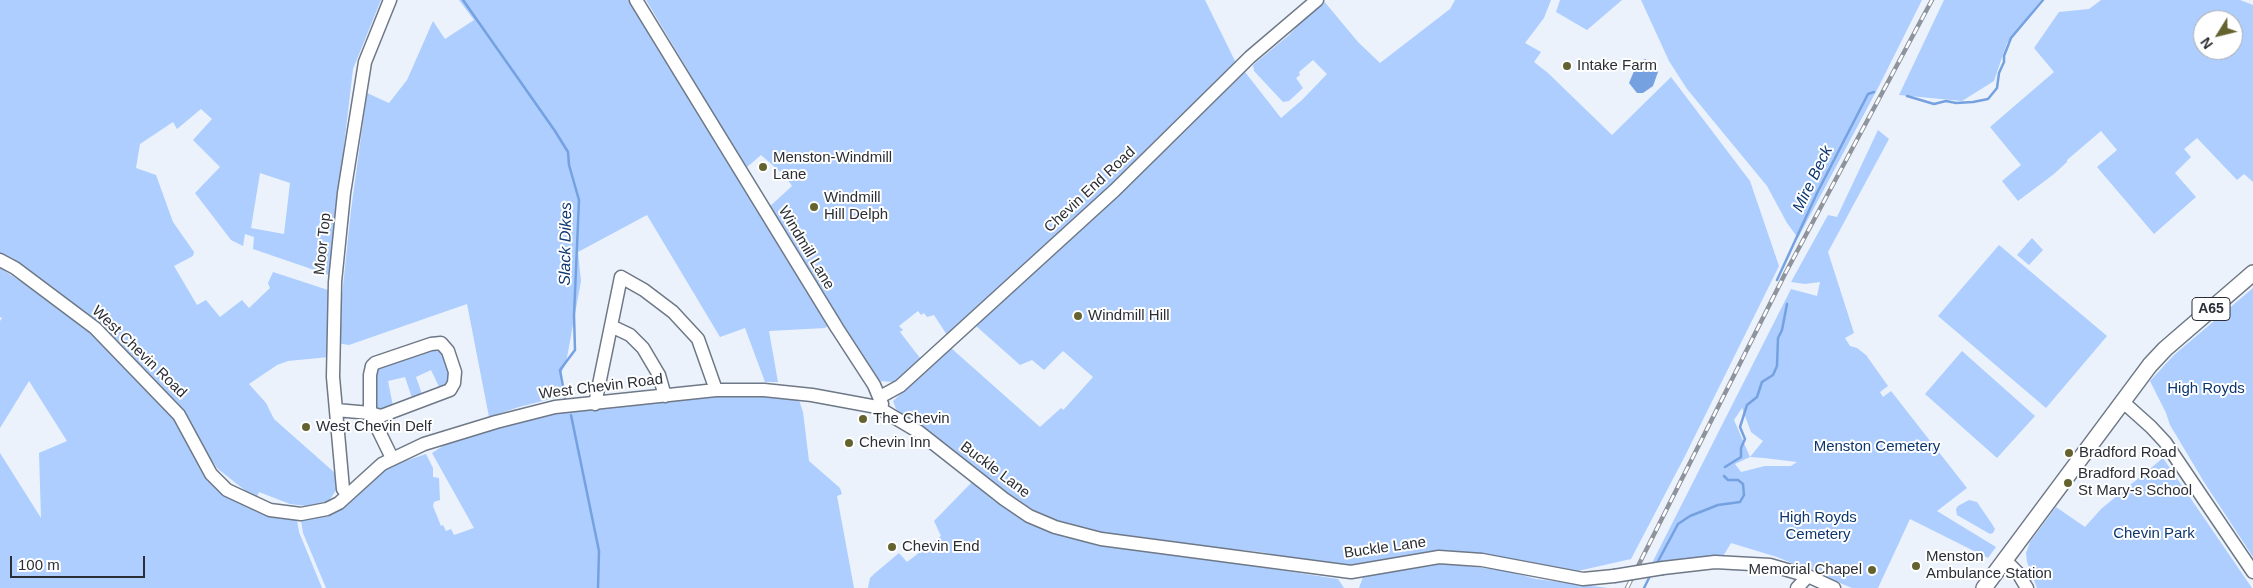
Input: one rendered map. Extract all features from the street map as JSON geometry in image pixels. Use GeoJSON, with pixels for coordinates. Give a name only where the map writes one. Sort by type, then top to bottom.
{"type":"FeatureCollection","features":[{"type":"Feature","properties":{"kind":"main road","name":"A65"},"geometry":{"type":"LineString","coordinates":[[1984,588],[2122,401],[2165,349],[2253,273]]}},
{"type":"Feature","properties":{"kind":"street","name":"Moor Top"},"geometry":{"type":"LineString","coordinates":[[347,494],[342,489],[333,377],[335,282],[344,194],[365,62],[390,0]]}},
{"type":"Feature","properties":{"kind":"street","name":"Windmill Lane"},"geometry":{"type":"LineString","coordinates":[[636,0],[880,397],[884,411]]}},
{"type":"Feature","properties":{"kind":"street","name":"Chevin End Road"},"geometry":{"type":"LineString","coordinates":[[880,397],[900,386],[1115,190],[1250,57],[1316,0]]}},
{"type":"Feature","properties":{"kind":"street","name":"West Chevin Road"},"geometry":{"type":"LineString","coordinates":[[0,260],[15,268],[95,328],[179,415],[211,474],[227,490],[264,508],[285,513],[313,512],[327,509],[339,503],[370,474],[392,458],[424,444],[496,422],[555,407],[716,390],[764,390],[812,395],[869,405],[884,411]]}},
{"type":"Feature","properties":{"kind":"street"},"geometry":{"type":"LineString","coordinates":[[595,404],[621,277],[644,290],[673,312],[698,339],[716,390]]}},
{"type":"Feature","properties":{"kind":"street"},"geometry":{"type":"LineString","coordinates":[[611,326],[630,335],[643,348],[659,375],[665,396]]}},
{"type":"Feature","properties":{"kind":"street"},"geometry":{"type":"LineString","coordinates":[[336,410],[370,413],[381,416],[450,390],[454,383],[455,372],[448,351],[441,343],[431,344],[375,363],[370,375],[370,413],[392,458]]}},
{"type":"Feature","properties":{"kind":"street"},"geometry":{"type":"LineString","coordinates":[[2122,401],[2152,427],[2165,442],[2253,572]]}},
{"type":"Feature","properties":{"kind":"street","name":"Buckle Lane"},"geometry":{"type":"LineString","coordinates":[[884,411],[919,432],[1004,499],[1029,516],[1055,527],[1101,539],[1351,572],[1439,557],[1482,560],[1583,580],[1715,562],[1770,565],[1808,576],[1834,588]]}},
{"type":"Feature","properties":{"kind":"street"},"geometry":{"type":"LineString","coordinates":[[2006,560],[2018,573],[2027,588]]}},
{"type":"Feature","properties":{"kind":"street"},"geometry":{"type":"LineString","coordinates":[[1797,588],[1808,576]]}},
{"type":"Feature","properties":{"kind":"green space"},"geometry":{"type":"Polygon","coordinates":[[[0,0],[381,0],[353,69],[329,275],[253,249],[254,237],[245,234],[243,246],[231,240],[195,193],[220,167],[193,140],[212,119],[201,109],[177,129],[173,122],[140,144],[136,168],[156,175],[173,222],[194,252],[193,256],[174,266],[197,305],[206,300],[220,317],[242,300],[249,308],[270,288],[268,283],[273,272],[328,290],[329,357],[288,361],[277,365],[249,384],[266,403],[274,419],[335,473],[336,490],[329,501],[306,506],[290,504],[259,492],[256,499],[218,469],[203,449],[187,416],[127,354],[60,295],[12,258],[0,253],[0,0]],[[260,173],[251,228],[284,234],[290,183],[260,173]]]}},
{"type":"Feature","properties":{"kind":"green space"},"geometry":{"type":"Polygon","coordinates":[[[459,0],[631,0],[830,324],[825,328],[769,331],[778,382],[765,382],[745,328],[720,337],[647,215],[578,252],[581,281],[566,363],[560,375],[562,396],[489,417],[467,304],[349,345],[337,343],[351,210],[367,93],[389,103],[407,80],[433,21],[445,39],[474,20],[459,0]]]}},
{"type":"Feature","properties":{"kind":"green space"},"geometry":{"type":"Polygon","coordinates":[[[646,0],[1205,0],[1236,63],[1163,138],[947,335],[934,315],[927,317],[924,313],[921,315],[918,311],[899,326],[903,330],[900,332],[920,358],[894,382],[879,381],[768,208],[792,186],[785,176],[761,155],[746,168],[646,0]]]}},
{"type":"Feature","properties":{"kind":"green space"},"geometry":{"type":"Polygon","coordinates":[[[1323,0],[1358,42],[1380,63],[1450,9],[1455,0],[1551,0],[1544,18],[1525,43],[1541,52],[1534,62],[1548,73],[1612,135],[1671,77],[1750,181],[1779,266],[1685,456],[1631,559],[1569,573],[1479,555],[1353,567],[1325,565],[1261,552],[1104,537],[1074,528],[1020,504],[896,409],[893,401],[951,348],[1040,427],[1061,408],[1063,410],[1093,377],[1063,351],[1044,370],[1032,360],[1020,365],[976,326],[1141,174],[1245,72],[1281,118],[1302,100],[1327,74],[1313,60],[1299,72],[1300,75],[1296,78],[1303,88],[1289,101],[1283,102],[1254,71],[1253,65],[1289,35],[1323,0]]]}},
{"type":"Feature","properties":{"kind":"green space"},"geometry":{"type":"Polygon","coordinates":[[[1560,0],[1622,0],[1587,30],[1556,12],[1560,0]]]}},
{"type":"Feature","properties":{"kind":"green space"},"geometry":{"type":"Polygon","coordinates":[[[1641,0],[1922,0],[1879,86],[1798,238],[1787,223],[1767,186],[1687,89],[1669,61],[1641,0]]]}},
{"type":"Feature","properties":{"kind":"green space"},"geometry":{"type":"Polygon","coordinates":[[[1944,0],[2041,0],[2007,43],[1994,81],[1962,101],[1899,95],[1944,0]]]}},
{"type":"Feature","properties":{"kind":"green space"},"geometry":{"type":"Polygon","coordinates":[[[2101,0],[2240,0],[2253,5],[2253,182],[2244,174],[2237,180],[2197,138],[2184,149],[2191,157],[2175,173],[2196,197],[2154,234],[2097,167],[2117,150],[2101,131],[2067,160],[2054,174],[2018,201],[2002,181],[2021,165],[1990,127],[2054,72],[2034,48],[2059,12],[2089,9],[2101,0]]]}},
{"type":"Feature","properties":{"kind":"green space"},"geometry":{"type":"Polygon","coordinates":[[[1878,130],[1889,139],[1828,252],[1854,333],[1845,338],[1850,346],[1857,348],[1866,355],[1888,386],[1880,392],[1883,397],[1891,391],[1967,488],[1937,511],[1996,547],[1988,558],[1910,519],[1878,588],[1852,588],[1777,557],[1731,543],[1722,558],[1651,565],[1791,289],[1817,296],[1820,282],[1805,284],[1791,282],[1828,215],[1837,217],[1878,130]],[[1742,408],[1734,420],[1750,457],[1763,441],[1751,432],[1742,408]],[[1750,457],[1735,464],[1741,472],[1765,466],[1791,466],[1797,462],[1750,457]]]}},
{"type":"Feature","properties":{"kind":"green space"},"geometry":{"type":"Polygon","coordinates":[[[2032,238],[2043,250],[2029,265],[2017,255],[2032,238]]]}},
{"type":"Feature","properties":{"kind":"green space"},"geometry":{"type":"Polygon","coordinates":[[[1999,245],[2107,336],[2046,408],[1938,316],[1999,245]]]}},
{"type":"Feature","properties":{"kind":"green space"},"geometry":{"type":"Polygon","coordinates":[[[0,268],[77,318],[174,418],[198,461],[214,483],[231,499],[254,510],[297,520],[299,532],[322,588],[0,588],[0,453],[41,518],[39,453],[67,441],[29,381],[0,428],[0,321],[2,318],[0,317],[0,268]]]}},
{"type":"Feature","properties":{"kind":"green space","name":"High Royds"},"geometry":{"type":"Polygon","coordinates":[[[2253,288],[2253,557],[2204,482],[2170,425],[2150,381],[2174,355],[2253,288]]]}},
{"type":"Feature","properties":{"kind":"green space"},"geometry":{"type":"Polygon","coordinates":[[[436,346],[447,358],[450,381],[441,391],[431,370],[416,377],[423,397],[413,401],[405,377],[388,381],[393,406],[380,409],[372,407],[373,376],[379,364],[436,346]]]}},
{"type":"Feature","properties":{"kind":"green space"},"geometry":{"type":"Polygon","coordinates":[[[1962,351],[2035,416],[1997,458],[1925,394],[1962,351]]]}},
{"type":"Feature","properties":{"kind":"green space"},"geometry":{"type":"Polygon","coordinates":[[[724,396],[791,397],[799,400],[803,412],[809,461],[840,488],[842,494],[837,496],[854,588],[326,588],[303,533],[301,520],[327,515],[387,467],[426,454],[433,468],[433,477],[439,478],[440,500],[434,502],[433,506],[441,526],[443,525],[446,531],[451,529],[454,535],[474,528],[432,453],[455,438],[552,413],[724,396]]]}},
{"type":"Feature","properties":{"kind":"green space","name":"Chevin Park"},"geometry":{"type":"Polygon","coordinates":[[[2163,458],[2252,588],[2037,588],[2027,562],[2026,553],[2030,542],[2056,507],[2085,527],[2101,509],[2163,458]]]}},
{"type":"Feature","properties":{"kind":"green space"},"geometry":{"type":"Polygon","coordinates":[[[972,482],[994,501],[1050,532],[1099,546],[1102,543],[1338,579],[1344,588],[868,588],[870,578],[899,553],[907,562],[941,536],[934,521],[972,482]]]}},
{"type":"Feature","properties":{"kind":"green space"},"geometry":{"type":"Polygon","coordinates":[[[1969,500],[1977,502],[1995,529],[1993,533],[1990,534],[1957,515],[1956,509],[1958,506],[1969,500]]]}},
{"type":"Feature","properties":{"kind":"green space"},"geometry":{"type":"Polygon","coordinates":[[[1442,563],[1507,571],[1536,579],[1608,588],[1359,588],[1363,577],[1375,573],[1442,563]]]}},
{"type":"Feature","properties":{"kind":"shaded area"},"geometry":{"type":"Polygon","coordinates":[[[1645,59],[1654,64],[1658,72],[1653,86],[1643,93],[1637,93],[1629,83],[1637,64],[1645,59]]]}},
{"type":"Feature","properties":{"kind":"waterway","name":"Slack Dikes"},"geometry":{"type":"LineString","coordinates":[[463,0],[568,152],[569,165],[579,200],[574,315],[575,350],[560,370],[565,398]]}},
{"type":"Feature","properties":{"kind":"waterway","name":"Mire Beck"},"geometry":{"type":"LineString","coordinates":[[1907,96],[1934,104],[1946,101],[1956,103],[1988,99],[1997,88],[1999,73],[2011,38],[2043,0]]}},
{"type":"Feature","properties":{"kind":"waterway","name":"Mire Beck"},"geometry":{"type":"LineString","coordinates":[[1777,280],[1818,191],[1868,94],[1874,92]]}},
{"type":"Feature","properties":{"kind":"waterway","name":"Mire Beck"},"geometry":{"type":"LineString","coordinates":[[1725,467],[1741,457],[1741,448],[1745,439],[1740,427],[1747,405],[1757,397],[1762,382],[1773,375],[1777,366],[1778,338],[1782,330],[1787,304]]}},
{"type":"Feature","properties":{"kind":"waterway"},"geometry":{"type":"LineString","coordinates":[[571,415],[599,551],[598,588]]}},
{"type":"Feature","properties":{"kind":"waterway","name":"Mire Beck"},"geometry":{"type":"LineString","coordinates":[[1656,565],[1678,524],[1690,516],[1718,505],[1740,502],[1744,495],[1743,484],[1738,480],[1728,480],[1724,476]]}},
{"type":"Feature","properties":{"kind":"waterway","name":"Mire Beck"},"geometry":{"type":"LineString","coordinates":[[1644,588],[1651,574]]}},
{"type":"Feature","properties":{"kind":"railway"},"geometry":{"type":"LineString","coordinates":[[1627,588],[1786,272],[1932,0]]}},
{"type":"Feature","properties":{"kind":"place","name":"Intake Farm"},"geometry":{"type":"Point","coordinates":[1567,66]}},
{"type":"Feature","properties":{"kind":"place","name":"Menston-Windmill Lane"},"geometry":{"type":"Point","coordinates":[763,167]}},
{"type":"Feature","properties":{"kind":"place","name":"Windmill Hill Delph"},"geometry":{"type":"Point","coordinates":[814,207]}},
{"type":"Feature","properties":{"kind":"place","name":"Windmill Hill"},"geometry":{"type":"Point","coordinates":[1078,316]}},
{"type":"Feature","properties":{"kind":"place","name":"The Chevin"},"geometry":{"type":"Point","coordinates":[863,419]}},
{"type":"Feature","properties":{"kind":"place","name":"West Chevin Delf"},"geometry":{"type":"Point","coordinates":[306,427]}},
{"type":"Feature","properties":{"kind":"place","name":"Chevin Inn"},"geometry":{"type":"Point","coordinates":[849,443]}},
{"type":"Feature","properties":{"kind":"place","name":"Bradford Road"},"geometry":{"type":"Point","coordinates":[2069,453]}},
{"type":"Feature","properties":{"kind":"place","name":"Bradford Road St Mary-s School"},"geometry":{"type":"Point","coordinates":[2068,483]}},
{"type":"Feature","properties":{"kind":"place","name":"Chevin End"},"geometry":{"type":"Point","coordinates":[892,547]}},
{"type":"Feature","properties":{"kind":"place","name":"Menston Ambulance Station"},"geometry":{"type":"Point","coordinates":[1916,566]}},
{"type":"Feature","properties":{"kind":"place","name":"Memorial Chapel"},"geometry":{"type":"Point","coordinates":[1872,570]}},
{"type":"Feature","properties":{"kind":"park label","name":"Menston Cemetery"},"geometry":{"type":"Point","coordinates":[1877,447]}},
{"type":"Feature","properties":{"kind":"park label","name":"High Royds Cemetery"},"geometry":{"type":"Point","coordinates":[1818,526]}}]}
